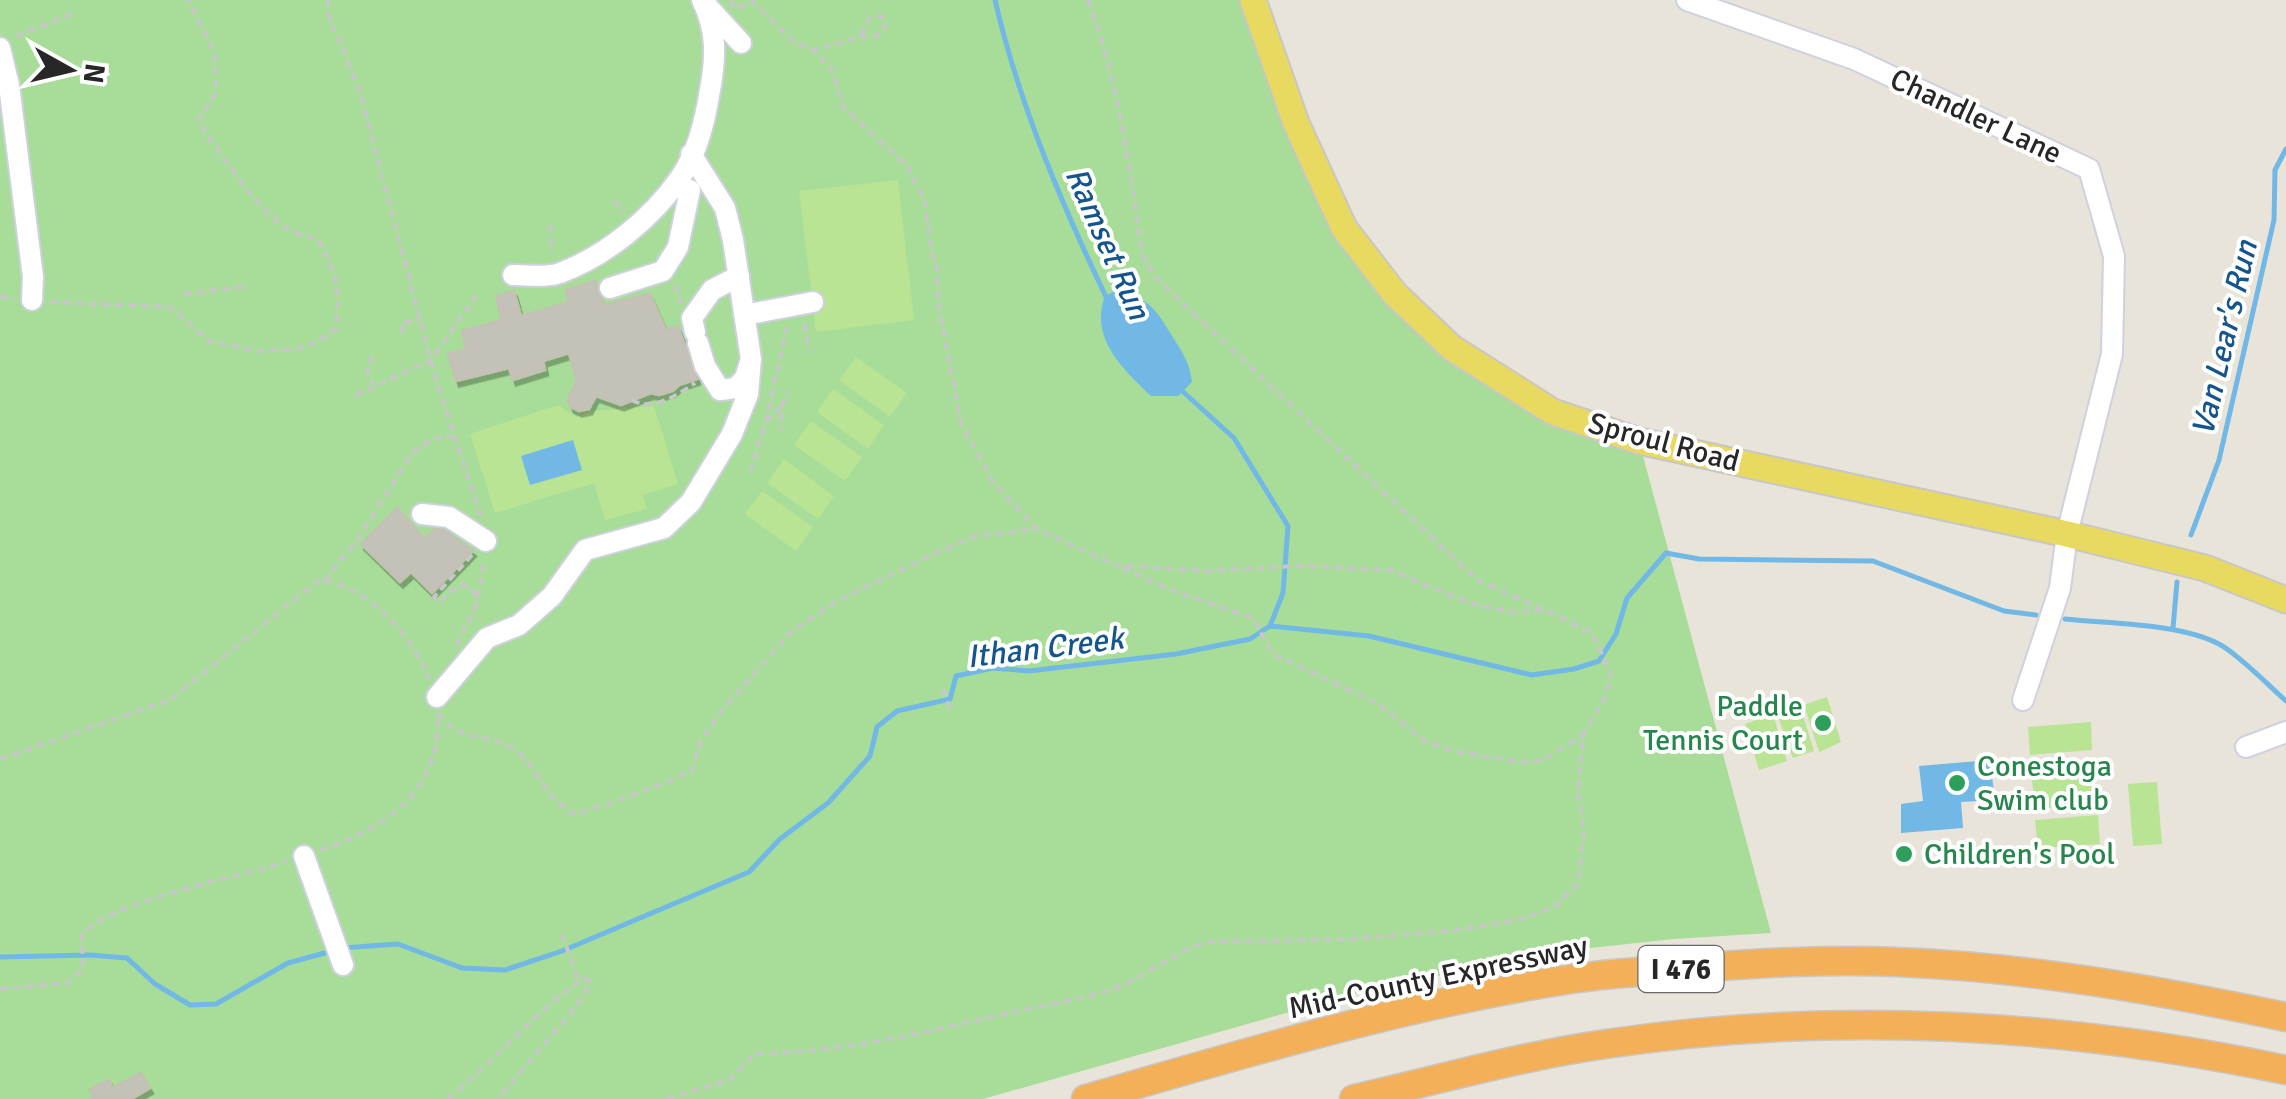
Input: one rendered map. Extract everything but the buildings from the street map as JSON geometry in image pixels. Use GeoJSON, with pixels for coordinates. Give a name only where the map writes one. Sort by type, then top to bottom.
{"type":"FeatureCollection","features":[{"type":"Feature","properties":{"kind":"highway","name":"Mid-County Expressway"},"geometry":{"type":"LineString","coordinates":[[1086,1099],[1290,1040],[1445,1002],[1573,978],[1741,965],[1898,962],[2040,973],[2286,1016]]}},
{"type":"Feature","properties":{"kind":"highway","name":"I 476"},"geometry":{"type":"LineString","coordinates":[[1354,1099],[1482,1066],[1606,1044],[1721,1030],[1836,1025],[1972,1026],[2051,1032],[2189,1050],[2286,1070]]}},
{"type":"Feature","properties":{"kind":"main road","name":"Sproul Road"},"geometry":{"type":"LineString","coordinates":[[1252,0],[1296,123],[1344,228],[1395,294],[1452,348],[1553,412],[1639,441],[2067,534],[2204,568],[2286,600]]}},
{"type":"Feature","properties":{"kind":"street","name":"Chandler Lane"},"geometry":{"type":"LineString","coordinates":[[1687,0],[1854,59],[2089,169],[2114,256],[2112,354],[2067,534],[2060,588],[2023,700]]}},
{"type":"Feature","properties":{"kind":"street"},"geometry":{"type":"LineString","coordinates":[[703,1],[741,43]]}},
{"type":"Feature","properties":{"kind":"street"},"geometry":{"type":"LineString","coordinates":[[610,288],[663,271],[678,247],[691,181],[692,154],[703,128],[716,63],[714,29],[703,1]]}},
{"type":"Feature","properties":{"kind":"street"},"geometry":{"type":"LineString","coordinates":[[8,42],[9,86],[33,277],[32,300]]}},
{"type":"Feature","properties":{"kind":"street"},"geometry":{"type":"LineString","coordinates":[[438,705],[487,638],[520,624],[552,596],[585,550],[664,528],[690,502],[732,434],[748,394],[750,359],[742,259],[725,208],[691,181]]}},
{"type":"Feature","properties":{"kind":"street"},"geometry":{"type":"LineString","coordinates":[[514,275],[556,274],[605,250],[691,181]]}},
{"type":"Feature","properties":{"kind":"street"},"geometry":{"type":"LineString","coordinates":[[742,259],[692,318],[692,330],[720,390],[736,388],[745,378],[750,359]]}},
{"type":"Feature","properties":{"kind":"street"},"geometry":{"type":"LineString","coordinates":[[744,315],[808,311]]}},
{"type":"Feature","properties":{"kind":"street"},"geometry":{"type":"LineString","coordinates":[[422,514],[449,517],[486,541]]}},
{"type":"Feature","properties":{"kind":"street"},"geometry":{"type":"LineString","coordinates":[[2246,747],[2286,732]]}},
{"type":"Feature","properties":{"kind":"street"},"geometry":{"type":"LineString","coordinates":[[304,856],[342,963]]}},
{"type":"Feature","properties":{"kind":"path"},"geometry":{"type":"LineString","coordinates":[[0,297],[170,307],[209,340],[259,351],[296,349],[318,342],[336,328],[340,296],[333,265],[316,238],[291,232],[269,212],[216,151],[198,120],[216,93],[215,53],[188,0]]}},
{"type":"Feature","properties":{"kind":"path"},"geometry":{"type":"LineString","coordinates":[[329,0],[326,9],[360,92],[452,436],[479,505],[486,541],[482,588],[454,650]]}},
{"type":"Feature","properties":{"kind":"path"},"geometry":{"type":"LineString","coordinates":[[731,0],[735,9],[750,2],[793,42],[814,50],[832,70],[844,108],[908,167],[925,202],[930,249],[937,269],[938,302],[961,423],[992,481],[1037,528],[1168,589],[1254,618],[1275,655],[1379,704],[1425,741],[1458,752],[1529,763],[1582,734],[1605,698],[1611,674],[1592,632],[1480,581],[1155,277],[1142,254],[1119,95],[1088,0]]}},
{"type":"Feature","properties":{"kind":"path"},"geometry":{"type":"LineString","coordinates":[[8,42],[72,14]]}},
{"type":"Feature","properties":{"kind":"path"},"geometry":{"type":"LineString","coordinates":[[814,50],[879,35],[885,18],[869,20],[860,37]]}},
{"type":"Feature","properties":{"kind":"path"},"geometry":{"type":"LineString","coordinates":[[614,200],[632,218]]}},
{"type":"Feature","properties":{"kind":"path"},"geometry":{"type":"LineString","coordinates":[[550,225],[552,252]]}},
{"type":"Feature","properties":{"kind":"path"},"geometry":{"type":"LineString","coordinates":[[670,275],[692,330]]}},
{"type":"Feature","properties":{"kind":"path"},"geometry":{"type":"LineString","coordinates":[[184,294],[249,286]]}},
{"type":"Feature","properties":{"kind":"path"},"geometry":{"type":"LineString","coordinates":[[355,396],[431,360],[476,296]]}},
{"type":"Feature","properties":{"kind":"path"},"geometry":{"type":"LineString","coordinates":[[808,311],[805,328],[810,353]]}},
{"type":"Feature","properties":{"kind":"path"},"geometry":{"type":"LineString","coordinates":[[403,333],[401,324],[420,319]]}},
{"type":"Feature","properties":{"kind":"path"},"geometry":{"type":"LineString","coordinates":[[750,472],[788,322]]}},
{"type":"Feature","properties":{"kind":"path"},"geometry":{"type":"LineString","coordinates":[[805,328],[814,327]]}},
{"type":"Feature","properties":{"kind":"path"},"geometry":{"type":"LineString","coordinates":[[372,356],[367,373],[373,385]]}},
{"type":"Feature","properties":{"kind":"path"},"geometry":{"type":"LineString","coordinates":[[632,400],[644,405],[666,399],[683,393],[698,381]]}},
{"type":"Feature","properties":{"kind":"path"},"geometry":{"type":"LineString","coordinates":[[766,421],[790,392]]}},
{"type":"Feature","properties":{"kind":"path"},"geometry":{"type":"LineString","coordinates":[[781,407],[782,430]]}},
{"type":"Feature","properties":{"kind":"path"},"geometry":{"type":"LineString","coordinates":[[324,581],[363,532],[412,453],[432,440],[452,436]]}},
{"type":"Feature","properties":{"kind":"path"},"geometry":{"type":"LineString","coordinates":[[0,759],[170,700],[319,580],[360,592],[390,622],[422,663],[448,726],[475,738],[508,745],[523,758],[557,805],[574,814],[612,804],[691,772],[701,741],[746,682],[792,631],[837,601],[977,536],[1037,528]]}},
{"type":"Feature","properties":{"kind":"path"},"geometry":{"type":"LineString","coordinates":[[478,601],[470,586],[459,585],[439,602],[434,597],[486,541]]}},
{"type":"Feature","properties":{"kind":"path"},"geometry":{"type":"LineString","coordinates":[[1116,565],[1206,571],[1279,566],[1390,570],[1469,604],[1511,612],[1545,610]]}},
{"type":"Feature","properties":{"kind":"path"},"geometry":{"type":"LineString","coordinates":[[943,689],[950,710]]}},
{"type":"Feature","properties":{"kind":"path"},"geometry":{"type":"LineString","coordinates":[[0,989],[66,982],[84,970],[82,935],[92,923],[137,905],[304,856],[382,823],[412,798],[431,767],[438,735],[438,705]]}},
{"type":"Feature","properties":{"kind":"path"},"geometry":{"type":"LineString","coordinates":[[666,1099],[729,1080],[755,1054],[807,1053],[1110,990],[1206,942],[1352,939],[1458,930],[1526,918],[1554,907],[1578,884],[1582,861],[1584,831],[1578,792],[1582,734]]}},
{"type":"Feature","properties":{"kind":"path"},"geometry":{"type":"LineString","coordinates":[[562,935],[579,982]]}},
{"type":"Feature","properties":{"kind":"path"},"geometry":{"type":"LineString","coordinates":[[448,1099],[535,1016],[584,978],[590,981],[582,999],[498,1099]]}},
{"type":"Feature","properties":{"kind":"green space"},"geometry":{"type":"Polygon","coordinates":[[[0,0],[1253,0],[1344,228],[1452,348],[1639,441],[1771,933],[1544,953],[1346,996],[983,1099],[0,1099],[0,0]]]}},
{"type":"Feature","properties":{"kind":"green space"},"geometry":{"type":"Polygon","coordinates":[[[898,180],[914,320],[816,332],[799,191],[898,180]]]}},
{"type":"Feature","properties":{"kind":"green space"},"geometry":{"type":"Polygon","coordinates":[[[856,357],[907,393],[890,417],[839,380],[856,357]]]}},
{"type":"Feature","properties":{"kind":"green space"},"geometry":{"type":"Polygon","coordinates":[[[833,389],[884,425],[868,449],[817,412],[833,389]]]}},
{"type":"Feature","properties":{"kind":"green space"},"geometry":{"type":"Polygon","coordinates":[[[558,405],[576,417],[594,411],[654,406],[678,484],[643,495],[647,509],[605,520],[594,483],[495,513],[470,434],[558,405]]]}},
{"type":"Feature","properties":{"kind":"green space"},"geometry":{"type":"Polygon","coordinates":[[[811,421],[862,457],[845,481],[794,445],[811,421]]]}},
{"type":"Feature","properties":{"kind":"green space"},"geometry":{"type":"Polygon","coordinates":[[[784,459],[834,496],[818,519],[767,483],[784,459]]]}},
{"type":"Feature","properties":{"kind":"green space"},"geometry":{"type":"Polygon","coordinates":[[[762,491],[813,527],[796,551],[745,514],[762,491]]]}},
{"type":"Feature","properties":{"kind":"green space","name":"Paddle Tennis Court"},"geometry":{"type":"Polygon","coordinates":[[[1827,697],[1841,742],[1819,752],[1804,705],[1827,697]]]}},
{"type":"Feature","properties":{"kind":"green space"},"geometry":{"type":"Polygon","coordinates":[[[1800,706],[1814,751],[1793,758],[1777,714],[1800,706]]]}},
{"type":"Feature","properties":{"kind":"green space"},"geometry":{"type":"Polygon","coordinates":[[[1773,714],[1787,761],[1759,770],[1745,724],[1773,714]]]}},
{"type":"Feature","properties":{"kind":"green space"},"geometry":{"type":"Polygon","coordinates":[[[2091,722],[2092,750],[2030,755],[2028,727],[2091,722]]]}},
{"type":"Feature","properties":{"kind":"green space"},"geometry":{"type":"Polygon","coordinates":[[[2095,775],[2097,804],[2035,809],[2032,780],[2095,775]]]}},
{"type":"Feature","properties":{"kind":"green space"},"geometry":{"type":"Polygon","coordinates":[[[2157,782],[2162,844],[2133,846],[2128,784],[2157,782]]]}},
{"type":"Feature","properties":{"kind":"green space"},"geometry":{"type":"Polygon","coordinates":[[[2098,815],[2100,844],[2038,848],[2035,820],[2098,815]]]}},
{"type":"Feature","properties":{"kind":"water"},"geometry":{"type":"Polygon","coordinates":[[[1115,291],[1137,297],[1151,307],[1180,349],[1192,382],[1178,396],[1151,396],[1112,352],[1105,339],[1101,311],[1105,296],[1115,291]]]}},
{"type":"Feature","properties":{"kind":"water"},"geometry":{"type":"Polygon","coordinates":[[[573,440],[582,470],[530,485],[521,456],[573,440]]]}},
{"type":"Feature","properties":{"kind":"water","name":"Conestoga Swim club"},"geometry":{"type":"Polygon","coordinates":[[[1990,760],[1995,800],[1961,802],[1963,828],[1901,833],[1901,804],[1923,801],[1919,766],[1990,760]]]}},
{"type":"Feature","properties":{"kind":"waterway","name":"Ramset Run"},"geometry":{"type":"LineString","coordinates":[[995,0],[1043,154],[1108,301]]}},
{"type":"Feature","properties":{"kind":"waterway","name":"Van Lear's Run"},"geometry":{"type":"LineString","coordinates":[[2191,535],[2219,460],[2274,220],[2275,170],[2286,149]]}},
{"type":"Feature","properties":{"kind":"waterway","name":"Ramset Run"},"geometry":{"type":"LineString","coordinates":[[1180,389],[1234,438],[1288,526],[1283,593],[1270,626]]}},
{"type":"Feature","properties":{"kind":"waterway","name":"Ithan Creek"},"geometry":{"type":"LineString","coordinates":[[342,948],[398,944],[462,968],[505,970],[562,951],[749,872],[780,839],[828,803],[870,756],[877,727],[897,711],[950,699],[956,676],[993,668],[1029,671],[1176,654],[1250,639],[1270,626],[1369,636],[1532,675],[1574,669],[1599,661],[1616,634],[1627,598],[1666,553],[1699,559],[1873,561],[2004,611],[2036,615]]}},
{"type":"Feature","properties":{"kind":"waterway"},"geometry":{"type":"LineString","coordinates":[[2173,628],[2177,582]]}},
{"type":"Feature","properties":{"kind":"waterway","name":"Ithan Creek"},"geometry":{"type":"LineString","coordinates":[[2065,619],[2172,629],[2212,640],[2235,655],[2286,701]]}},
{"type":"Feature","properties":{"kind":"waterway","name":"Ithan Creek"},"geometry":{"type":"LineString","coordinates":[[0,957],[127,958],[155,984],[190,1005],[216,1004],[288,963],[332,951]]}},
{"type":"Feature","properties":{"kind":"place","name":"Paddle Tennis Court"},"geometry":{"type":"Point","coordinates":[1823,723]}},
{"type":"Feature","properties":{"kind":"place","name":"Conestoga Swim club"},"geometry":{"type":"Point","coordinates":[1957,783]}},
{"type":"Feature","properties":{"kind":"place","name":"Children's Pool"},"geometry":{"type":"Point","coordinates":[1904,854]}}]}
